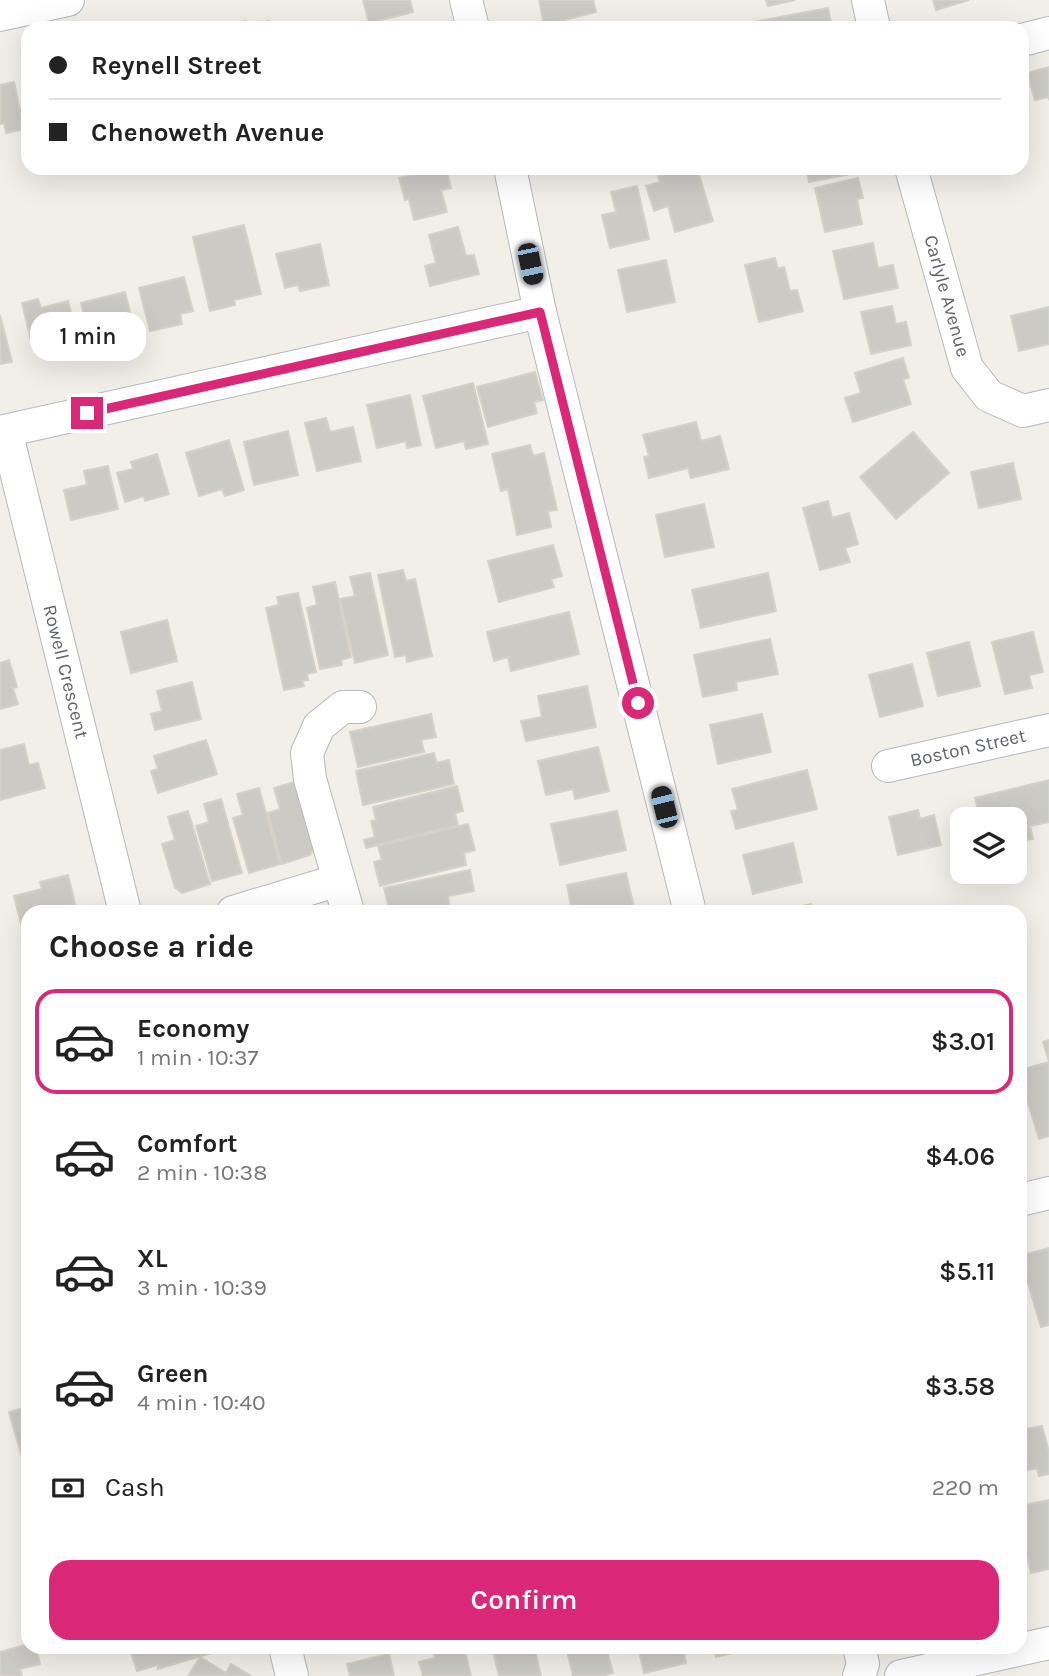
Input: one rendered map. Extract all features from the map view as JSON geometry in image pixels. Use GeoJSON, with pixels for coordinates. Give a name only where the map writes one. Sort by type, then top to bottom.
{"type":"FeatureCollection","features":[{"type":"Feature","properties":{"kind":"street"},"geometry":{"type":"LineString","coordinates":[[0,15],[68,0]]}},
{"type":"Feature","properties":{"kind":"street"},"geometry":{"type":"LineString","coordinates":[[466,0],[471,21]]}},
{"type":"Feature","properties":{"kind":"street"},"geometry":{"type":"LineString","coordinates":[[868,0],[872,21]]}},
{"type":"Feature","properties":{"kind":"street"},"geometry":{"type":"LineString","coordinates":[[1029,38],[1049,33]]}},
{"type":"Feature","properties":{"kind":"street"},"geometry":{"type":"LineString","coordinates":[[511,175],[540,312],[688,905]]}},
{"type":"Feature","properties":{"kind":"street","name":"Carlyle Avenue"},"geometry":{"type":"LineString","coordinates":[[913,175],[968,368],[989,396],[1023,411],[1049,405]]}},
{"type":"Feature","properties":{"kind":"street"},"geometry":{"type":"LineString","coordinates":[[3,432],[540,312]]}},
{"type":"Feature","properties":{"kind":"street","name":"Rowell Crescent"},"geometry":{"type":"LineString","coordinates":[[3,432],[123,905]]}},
{"type":"Feature","properties":{"kind":"street"},"geometry":{"type":"LineString","coordinates":[[346,905],[310,779],[307,753],[319,726],[343,707],[360,707]]}},
{"type":"Feature","properties":{"kind":"street","name":"Boston Street"},"geometry":{"type":"LineString","coordinates":[[888,765],[1049,730]]}},
{"type":"Feature","properties":{"kind":"street"},"geometry":{"type":"LineString","coordinates":[[256,905],[340,880]]}},
{"type":"Feature","properties":{"kind":"street"},"geometry":{"type":"LineString","coordinates":[[1027,1199],[1049,1194]]}},
{"type":"Feature","properties":{"kind":"street"},"geometry":{"type":"LineString","coordinates":[[1027,1648],[1049,1643]]}},
{"type":"Feature","properties":{"kind":"street"},"geometry":{"type":"LineString","coordinates":[[287,1654],[292,1676]]}},
{"type":"Feature","properties":{"kind":"street"},"geometry":{"type":"LineString","coordinates":[[859,1676],[863,1664],[861,1654]]}},
{"type":"Feature","properties":{"kind":"street"},"geometry":{"type":"LineString","coordinates":[[901,1676],[1000,1654]]}},
{"type":"Feature","properties":{"kind":"building"},"geometry":{"type":"Polygon","coordinates":[[[363,0],[410,0],[413,12],[368,21],[363,0]]]}},
{"type":"Feature","properties":{"kind":"building"},"geometry":{"type":"Polygon","coordinates":[[[539,0],[593,0],[596,12],[560,21],[543,21],[539,0]]]}},
{"type":"Feature","properties":{"kind":"building"},"geometry":{"type":"Polygon","coordinates":[[[766,0],[795,0],[768,6],[766,0]]]}},
{"type":"Feature","properties":{"kind":"building"},"geometry":{"type":"Polygon","coordinates":[[[933,0],[969,0],[936,10],[933,0]]]}},
{"type":"Feature","properties":{"kind":"building"},"geometry":{"type":"Polygon","coordinates":[[[828,8],[831,21],[759,21],[828,8]]]}},
{"type":"Feature","properties":{"kind":"building"},"geometry":{"type":"Polygon","coordinates":[[[1049,67],[1049,100],[1048,97],[1035,100],[1029,72],[1049,67]]]}},
{"type":"Feature","properties":{"kind":"building"},"geometry":{"type":"Polygon","coordinates":[[[14,82],[21,115],[21,130],[6,133],[4,123],[0,124],[0,85],[14,82]]]}},
{"type":"Feature","properties":{"kind":"building"},"geometry":{"type":"Polygon","coordinates":[[[411,175],[448,175],[451,188],[441,190],[447,212],[414,220],[409,199],[405,200],[399,178],[411,175]]]}},
{"type":"Feature","properties":{"kind":"building"},"geometry":{"type":"Polygon","coordinates":[[[699,175],[713,221],[675,232],[668,206],[654,211],[646,186],[660,182],[658,176],[699,175]]]}},
{"type":"Feature","properties":{"kind":"building"},"geometry":{"type":"Polygon","coordinates":[[[808,175],[845,175],[809,182],[808,175]]]}},
{"type":"Feature","properties":{"kind":"building"},"geometry":{"type":"Polygon","coordinates":[[[858,178],[863,198],[857,199],[862,224],[825,232],[815,188],[858,178]]]}},
{"type":"Feature","properties":{"kind":"building"},"geometry":{"type":"Polygon","coordinates":[[[637,186],[649,239],[610,248],[602,215],[616,212],[611,192],[637,186]]]}},
{"type":"Feature","properties":{"kind":"building"},"geometry":{"type":"Polygon","coordinates":[[[244,225],[261,294],[234,300],[235,305],[210,311],[193,237],[244,225]]]}},
{"type":"Feature","properties":{"kind":"building"},"geometry":{"type":"Polygon","coordinates":[[[458,227],[466,256],[474,255],[479,274],[430,286],[425,266],[436,263],[429,235],[458,227]]]}},
{"type":"Feature","properties":{"kind":"building"},"geometry":{"type":"Polygon","coordinates":[[[873,243],[878,268],[893,265],[898,288],[844,299],[833,251],[873,243]]]}},
{"type":"Feature","properties":{"kind":"building"},"geometry":{"type":"Polygon","coordinates":[[[320,244],[329,285],[300,291],[298,285],[285,288],[276,254],[320,244]]]}},
{"type":"Feature","properties":{"kind":"building"},"geometry":{"type":"Polygon","coordinates":[[[775,258],[778,269],[784,267],[790,291],[797,290],[803,311],[759,322],[745,265],[775,258]]]}},
{"type":"Feature","properties":{"kind":"building"},"geometry":{"type":"Polygon","coordinates":[[[666,260],[675,302],[627,312],[618,270],[666,260]]]}},
{"type":"Feature","properties":{"kind":"building"},"geometry":{"type":"Polygon","coordinates":[[[184,277],[193,311],[180,314],[182,324],[150,331],[139,288],[184,277]]]}},
{"type":"Feature","properties":{"kind":"building"},"geometry":{"type":"Polygon","coordinates":[[[125,292],[135,332],[91,343],[81,303],[125,292]]]}},
{"type":"Feature","properties":{"kind":"building"},"geometry":{"type":"Polygon","coordinates":[[[38,299],[41,308],[68,301],[79,344],[49,352],[47,342],[32,345],[22,303],[38,299]]]}},
{"type":"Feature","properties":{"kind":"building"},"geometry":{"type":"Polygon","coordinates":[[[892,306],[896,324],[906,322],[911,345],[871,354],[861,312],[892,306]]]}},
{"type":"Feature","properties":{"kind":"building"},"geometry":{"type":"Polygon","coordinates":[[[1049,307],[1049,344],[1019,351],[1011,316],[1049,307]]]}},
{"type":"Feature","properties":{"kind":"building"},"geometry":{"type":"Polygon","coordinates":[[[0,315],[12,362],[0,364],[0,315]]]}},
{"type":"Feature","properties":{"kind":"building"},"geometry":{"type":"Polygon","coordinates":[[[903,358],[909,378],[903,379],[911,404],[853,422],[845,398],[861,393],[855,373],[903,358]]]}},
{"type":"Feature","properties":{"kind":"building"},"geometry":{"type":"Polygon","coordinates":[[[535,372],[543,400],[534,402],[537,413],[488,427],[477,387],[535,372]]]}},
{"type":"Feature","properties":{"kind":"building"},"geometry":{"type":"Polygon","coordinates":[[[473,383],[488,444],[466,449],[464,441],[436,448],[423,396],[473,383]]]}},
{"type":"Feature","properties":{"kind":"building"},"geometry":{"type":"Polygon","coordinates":[[[410,395],[421,445],[407,448],[406,441],[377,448],[367,405],[410,395]]]}},
{"type":"Feature","properties":{"kind":"building"},"geometry":{"type":"Polygon","coordinates":[[[326,418],[330,432],[353,427],[361,461],[317,471],[305,423],[326,418]]]}},
{"type":"Feature","properties":{"kind":"building"},"geometry":{"type":"Polygon","coordinates":[[[696,422],[701,441],[720,436],[729,469],[691,478],[688,468],[649,478],[644,457],[649,456],[643,435],[696,422]]]}},
{"type":"Feature","properties":{"kind":"building"},"geometry":{"type":"Polygon","coordinates":[[[288,431],[298,475],[254,485],[244,442],[288,431]]]}},
{"type":"Feature","properties":{"kind":"building"},"geometry":{"type":"Polygon","coordinates":[[[913,432],[949,473],[896,519],[860,477],[913,432]]]}},
{"type":"Feature","properties":{"kind":"building"},"geometry":{"type":"Polygon","coordinates":[[[229,440],[244,490],[225,496],[222,489],[199,496],[186,453],[229,440]]]}},
{"type":"Feature","properties":{"kind":"building"},"geometry":{"type":"Polygon","coordinates":[[[530,445],[533,456],[544,453],[557,510],[548,511],[551,527],[517,535],[508,489],[501,491],[492,454],[530,445]]]}},
{"type":"Feature","properties":{"kind":"building"},"geometry":{"type":"Polygon","coordinates":[[[157,454],[169,494],[145,501],[144,496],[125,502],[117,473],[133,469],[131,462],[157,454]]]}},
{"type":"Feature","properties":{"kind":"building"},"geometry":{"type":"Polygon","coordinates":[[[1013,463],[1021,499],[979,508],[971,472],[1013,463]]]}},
{"type":"Feature","properties":{"kind":"building"},"geometry":{"type":"Polygon","coordinates":[[[108,466],[118,509],[71,520],[64,490],[87,485],[84,471],[108,466]]]}},
{"type":"Feature","properties":{"kind":"building"},"geometry":{"type":"Polygon","coordinates":[[[828,501],[832,518],[849,513],[858,544],[845,548],[850,562],[820,570],[803,508],[828,501]]]}},
{"type":"Feature","properties":{"kind":"building"},"geometry":{"type":"Polygon","coordinates":[[[704,504],[714,547],[665,557],[656,515],[704,504]]]}},
{"type":"Feature","properties":{"kind":"building"},"geometry":{"type":"Polygon","coordinates":[[[553,545],[562,576],[551,579],[554,587],[499,602],[488,561],[553,545]]]}},
{"type":"Feature","properties":{"kind":"building"},"geometry":{"type":"Polygon","coordinates":[[[403,570],[406,581],[415,579],[432,656],[407,662],[406,655],[395,657],[378,575],[403,570]]]}},
{"type":"Feature","properties":{"kind":"building"},"geometry":{"type":"Polygon","coordinates":[[[370,573],[388,655],[355,663],[340,599],[355,596],[350,577],[370,573]]]}},
{"type":"Feature","properties":{"kind":"building"},"geometry":{"type":"Polygon","coordinates":[[[768,573],[776,611],[701,628],[692,590],[768,573]]]}},
{"type":"Feature","properties":{"kind":"building"},"geometry":{"type":"Polygon","coordinates":[[[335,582],[351,657],[341,660],[342,665],[320,669],[307,608],[317,605],[313,587],[335,582]]]}},
{"type":"Feature","properties":{"kind":"building"},"geometry":{"type":"Polygon","coordinates":[[[298,593],[316,672],[307,674],[308,680],[302,681],[304,686],[284,690],[266,608],[279,605],[277,597],[298,593]]]}},
{"type":"Feature","properties":{"kind":"building"},"geometry":{"type":"Polygon","coordinates":[[[569,612],[579,654],[511,671],[508,657],[494,661],[487,632],[569,612]]]}},
{"type":"Feature","properties":{"kind":"building"},"geometry":{"type":"Polygon","coordinates":[[[167,620],[177,661],[131,673],[121,632],[167,620]]]}},
{"type":"Feature","properties":{"kind":"building"},"geometry":{"type":"Polygon","coordinates":[[[1033,632],[1043,672],[1029,675],[1032,688],[1005,694],[992,642],[1033,632]]]}},
{"type":"Feature","properties":{"kind":"building"},"geometry":{"type":"Polygon","coordinates":[[[770,639],[778,674],[736,682],[737,690],[703,697],[694,655],[770,639]]]}},
{"type":"Feature","properties":{"kind":"building"},"geometry":{"type":"Polygon","coordinates":[[[969,642],[980,686],[938,696],[927,653],[969,642]]]}},
{"type":"Feature","properties":{"kind":"building"},"geometry":{"type":"Polygon","coordinates":[[[9,660],[17,687],[13,688],[18,704],[0,709],[0,663],[9,660]]]}},
{"type":"Feature","properties":{"kind":"building"},"geometry":{"type":"Polygon","coordinates":[[[912,664],[923,706],[880,717],[869,675],[912,664]]]}},
{"type":"Feature","properties":{"kind":"building"},"geometry":{"type":"Polygon","coordinates":[[[192,682],[201,719],[155,730],[151,714],[162,711],[157,691],[192,682]]]}},
{"type":"Feature","properties":{"kind":"building"},"geometry":{"type":"Polygon","coordinates":[[[587,686],[596,727],[526,741],[521,721],[542,717],[538,696],[587,686]]]}},
{"type":"Feature","properties":{"kind":"building"},"geometry":{"type":"Polygon","coordinates":[[[431,714],[436,737],[421,740],[424,752],[358,767],[350,732],[431,714]]]}},
{"type":"Feature","properties":{"kind":"building"},"geometry":{"type":"Polygon","coordinates":[[[762,714],[771,752],[718,764],[710,725],[762,714]]]}},
{"type":"Feature","properties":{"kind":"building"},"geometry":{"type":"Polygon","coordinates":[[[206,740],[217,774],[158,793],[151,771],[158,769],[154,756],[206,740]]]}},
{"type":"Feature","properties":{"kind":"building"},"geometry":{"type":"Polygon","coordinates":[[[24,744],[29,765],[38,763],[45,788],[0,800],[0,750],[24,744]]]}},
{"type":"Feature","properties":{"kind":"building"},"geometry":{"type":"Polygon","coordinates":[[[598,747],[609,791],[575,799],[573,789],[546,795],[538,761],[598,747]]]}},
{"type":"Feature","properties":{"kind":"building"},"geometry":{"type":"Polygon","coordinates":[[[434,753],[437,763],[449,760],[454,784],[363,805],[356,771],[434,753]]]}},
{"type":"Feature","properties":{"kind":"building"},"geometry":{"type":"Polygon","coordinates":[[[807,770],[817,809],[736,829],[731,811],[738,810],[732,789],[807,770]]]}},
{"type":"Feature","properties":{"kind":"building"},"geometry":{"type":"Polygon","coordinates":[[[1049,780],[1049,822],[1030,826],[1033,839],[1027,840],[1027,807],[977,807],[975,798],[1049,780]]]}},
{"type":"Feature","properties":{"kind":"building"},"geometry":{"type":"Polygon","coordinates":[[[298,781],[317,845],[310,855],[282,864],[268,813],[280,809],[274,788],[298,781]]]}},
{"type":"Feature","properties":{"kind":"building"},"geometry":{"type":"Polygon","coordinates":[[[457,786],[463,811],[455,813],[458,825],[366,848],[364,840],[375,837],[371,821],[376,820],[373,807],[457,786]]]}},
{"type":"Feature","properties":{"kind":"building"},"geometry":{"type":"Polygon","coordinates":[[[259,788],[280,864],[249,873],[233,818],[243,815],[237,794],[259,788]]]}},
{"type":"Feature","properties":{"kind":"building"},"geometry":{"type":"Polygon","coordinates":[[[221,799],[242,873],[212,881],[196,826],[209,822],[204,804],[221,799]]]}},
{"type":"Feature","properties":{"kind":"building"},"geometry":{"type":"Polygon","coordinates":[[[918,810],[920,819],[934,815],[941,845],[898,855],[889,817],[918,810]]]}},
{"type":"Feature","properties":{"kind":"building"},"geometry":{"type":"Polygon","coordinates":[[[188,811],[210,884],[182,893],[175,888],[162,844],[175,840],[168,817],[188,811]]]}},
{"type":"Feature","properties":{"kind":"building"},"geometry":{"type":"Polygon","coordinates":[[[617,811],[626,850],[560,865],[551,824],[617,811]]]}},
{"type":"Feature","properties":{"kind":"building"},"geometry":{"type":"Polygon","coordinates":[[[468,824],[475,850],[464,853],[466,865],[380,886],[374,862],[382,860],[378,846],[468,824]]]}},
{"type":"Feature","properties":{"kind":"building"},"geometry":{"type":"Polygon","coordinates":[[[793,843],[802,882],[753,894],[743,855],[793,843]]]}},
{"type":"Feature","properties":{"kind":"building"},"geometry":{"type":"Polygon","coordinates":[[[470,870],[474,891],[448,896],[449,905],[388,905],[384,888],[470,870]]]}},
{"type":"Feature","properties":{"kind":"building"},"geometry":{"type":"Polygon","coordinates":[[[626,873],[633,905],[571,905],[567,885],[626,873]]]}},
{"type":"Feature","properties":{"kind":"building"},"geometry":{"type":"Polygon","coordinates":[[[68,875],[75,904],[21,905],[21,924],[14,896],[42,889],[40,882],[68,875]]]}},
{"type":"Feature","properties":{"kind":"building"},"geometry":{"type":"Polygon","coordinates":[[[1049,1040],[1049,1062],[1043,1042],[1049,1040]]]}},
{"type":"Feature","properties":{"kind":"building"},"geometry":{"type":"Polygon","coordinates":[[[1049,1062],[1049,1136],[1039,1139],[1027,1099],[1027,1068],[1049,1062]]]}},
{"type":"Feature","properties":{"kind":"building"},"geometry":{"type":"Polygon","coordinates":[[[1049,1248],[1049,1325],[1041,1327],[1027,1280],[1027,1254],[1049,1248]]]}},
{"type":"Feature","properties":{"kind":"building"},"geometry":{"type":"Polygon","coordinates":[[[21,1409],[21,1454],[9,1412],[21,1409]]]}},
{"type":"Feature","properties":{"kind":"building"},"geometry":{"type":"Polygon","coordinates":[[[1042,1426],[1049,1452],[1049,1474],[1039,1476],[1037,1468],[1027,1470],[1027,1429],[1042,1426]]]}},
{"type":"Feature","properties":{"kind":"building"},"geometry":{"type":"Polygon","coordinates":[[[1049,1500],[1049,1569],[1031,1573],[1027,1556],[1027,1505],[1049,1500]]]}},
{"type":"Feature","properties":{"kind":"building"},"geometry":{"type":"Polygon","coordinates":[[[21,1646],[21,1654],[38,1654],[40,1664],[20,1669],[22,1676],[0,1676],[0,1652],[21,1646]]]}},
{"type":"Feature","properties":{"kind":"building"},"geometry":{"type":"Polygon","coordinates":[[[131,1654],[208,1654],[158,1669],[158,1665],[137,1671],[131,1654]]]}},
{"type":"Feature","properties":{"kind":"building"},"geometry":{"type":"Polygon","coordinates":[[[389,1654],[394,1676],[350,1676],[347,1664],[389,1654]]]}},
{"type":"Feature","properties":{"kind":"building"},"geometry":{"type":"Polygon","coordinates":[[[434,1654],[466,1654],[471,1676],[423,1676],[419,1662],[435,1658],[434,1654]]]}},
{"type":"Feature","properties":{"kind":"building"},"geometry":{"type":"Polygon","coordinates":[[[494,1654],[536,1654],[541,1676],[499,1676],[494,1654]]]}},
{"type":"Feature","properties":{"kind":"building"},"geometry":{"type":"Polygon","coordinates":[[[568,1654],[608,1654],[613,1673],[573,1676],[568,1654]]]}},
{"type":"Feature","properties":{"kind":"building"},"geometry":{"type":"Polygon","coordinates":[[[640,1654],[684,1654],[686,1663],[644,1673],[640,1654]]]}},
{"type":"Feature","properties":{"kind":"building"},"geometry":{"type":"Polygon","coordinates":[[[200,1657],[226,1673],[231,1664],[251,1676],[188,1676],[200,1657]]]}},
{"type":"Feature","properties":{"kind":"route"},"geometry":{"type":"LineString","coordinates":[[87,413],[540,312],[638,703]]}}]}
